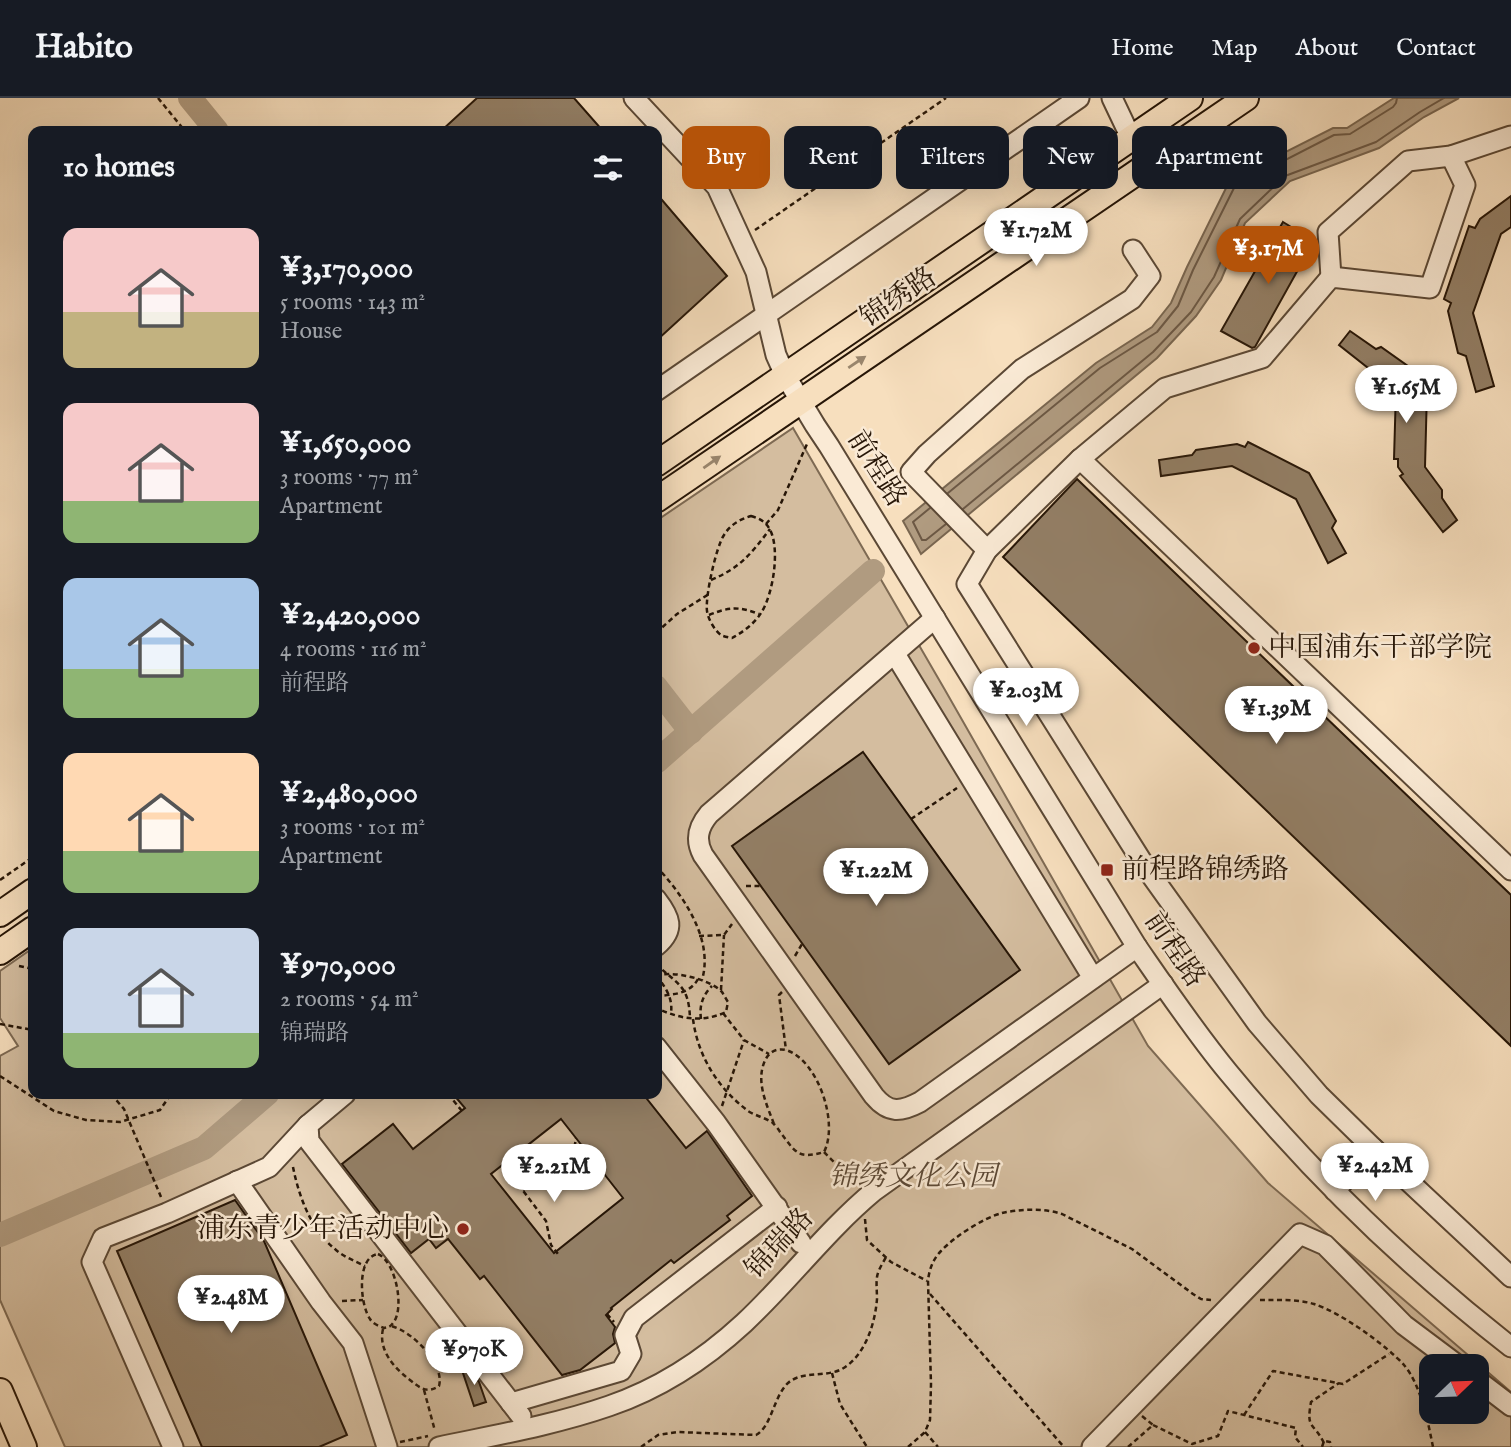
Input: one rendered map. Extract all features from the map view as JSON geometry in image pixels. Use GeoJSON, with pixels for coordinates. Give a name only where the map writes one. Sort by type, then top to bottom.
{"type":"FeatureCollection","features":[{"type":"Feature","properties":{"kind":"main road","name":"锦绣路"},"geometry":{"type":"LineString","coordinates":[[662,460],[1190,98]]}},
{"type":"Feature","properties":{"kind":"main road","name":"锦绣路"},"geometry":{"type":"LineString","coordinates":[[662,496],[1246,98]]}},
{"type":"Feature","properties":{"kind":"main road"},"geometry":{"type":"LineString","coordinates":[[0,914],[28,894]]}},
{"type":"Feature","properties":{"kind":"main road"},"geometry":{"type":"LineString","coordinates":[[10,959],[28,936]]}},
{"type":"Feature","properties":{"kind":"main road"},"geometry":{"type":"LineString","coordinates":[[0,1391],[24,1447]]}},
{"type":"Feature","properties":{"kind":"street","name":"前程路"},"geometry":{"type":"LineString","coordinates":[[634,98],[660,126]]}},
{"type":"Feature","properties":{"kind":"street"},"geometry":{"type":"LineString","coordinates":[[662,387],[1079,98]]}},
{"type":"Feature","properties":{"kind":"street"},"geometry":{"type":"LineString","coordinates":[[1112,98],[1130,138]]}},
{"type":"Feature","properties":{"kind":"street","name":"前程路"},"geometry":{"type":"LineString","coordinates":[[662,128],[717,187],[756,272],[773,349],[785,375],[1137,947],[1227,1072],[1335,1191],[1406,1260],[1511,1347]]}},
{"type":"Feature","properties":{"kind":"street"},"geometry":{"type":"LineString","coordinates":[[1511,136],[1451,156],[1408,161],[1328,232],[1331,276],[1262,358],[1165,388],[1080,459],[987,550],[967,584],[1146,868],[1257,1023],[1319,1095],[1511,1277]]}},
{"type":"Feature","properties":{"kind":"street"},"geometry":{"type":"LineString","coordinates":[[1331,276],[1430,288],[1465,185],[1451,156]]}},
{"type":"Feature","properties":{"kind":"street"},"geometry":{"type":"LineString","coordinates":[[987,550],[911,472],[1022,369],[1132,299],[1150,276],[1133,250]]}},
{"type":"Feature","properties":{"kind":"street"},"geometry":{"type":"LineString","coordinates":[[1080,459],[1511,870]]}},
{"type":"Feature","properties":{"kind":"street"},"geometry":{"type":"LineString","coordinates":[[935,618],[709,814],[702,824],[698,838],[700,850],[874,1096],[887,1107],[896,1110],[920,1102],[1137,947]]}},
{"type":"Feature","properties":{"kind":"street"},"geometry":{"type":"LineString","coordinates":[[895,654],[1093,978]]}},
{"type":"Feature","properties":{"kind":"street"},"geometry":{"type":"LineString","coordinates":[[662,907],[667,913],[670,929],[662,941]]}},
{"type":"Feature","properties":{"kind":"street","name":"锦瑞路"},"geometry":{"type":"LineString","coordinates":[[437,1441],[546,1424],[611,1405],[642,1393],[695,1362],[743,1323],[839,1223],[874,1191],[1163,984]]}},
{"type":"Feature","properties":{"kind":"street"},"geometry":{"type":"LineString","coordinates":[[662,1055],[716,1123],[801,1242]]}},
{"type":"Feature","properties":{"kind":"street"},"geometry":{"type":"LineString","coordinates":[[173,1447],[92,1262],[103,1238],[167,1213],[269,1167],[308,1125],[339,1099]]}},
{"type":"Feature","properties":{"kind":"street"},"geometry":{"type":"LineString","coordinates":[[308,1125],[309,1141],[516,1409],[621,1371],[631,1354],[625,1335],[634,1318],[777,1207]]}},
{"type":"Feature","properties":{"kind":"street"},"geometry":{"type":"LineString","coordinates":[[1335,1191],[1373,1149]]}},
{"type":"Feature","properties":{"kind":"street"},"geometry":{"type":"LineString","coordinates":[[237,1181],[321,1302],[353,1342],[387,1447]]}},
{"type":"Feature","properties":{"kind":"street"},"geometry":{"type":"LineString","coordinates":[[1091,1447],[1300,1234],[1325,1245],[1404,1325],[1443,1354]]}},
{"type":"Feature","properties":{"kind":"street"},"geometry":{"type":"LineString","coordinates":[[1489,1389],[1511,1406]]}},
{"type":"Feature","properties":{"kind":"path"},"geometry":{"type":"LineString","coordinates":[[158,98],[181,126]]}},
{"type":"Feature","properties":{"kind":"path"},"geometry":{"type":"LineString","coordinates":[[741,240],[946,98]]}},
{"type":"Feature","properties":{"kind":"path"},"geometry":{"type":"LineString","coordinates":[[765,524],[778,510],[815,425]]}},
{"type":"Feature","properties":{"kind":"path"},"geometry":{"type":"LineString","coordinates":[[751,516],[760,519],[770,529],[775,569],[768,599],[761,614],[742,633],[732,638],[721,635],[713,626],[707,612],[711,580],[724,534],[741,519],[751,516]]}},
{"type":"Feature","properties":{"kind":"path"},"geometry":{"type":"LineString","coordinates":[[711,580],[722,576],[746,559],[770,529]]}},
{"type":"Feature","properties":{"kind":"path"},"geometry":{"type":"LineString","coordinates":[[662,628],[677,614],[709,594]]}},
{"type":"Feature","properties":{"kind":"path"},"geometry":{"type":"LineString","coordinates":[[709,615],[732,608],[744,608],[761,614]]}},
{"type":"Feature","properties":{"kind":"path"},"geometry":{"type":"LineString","coordinates":[[911,819],[971,779]]}},
{"type":"Feature","properties":{"kind":"path"},"geometry":{"type":"LineString","coordinates":[[0,880],[28,860]]}},
{"type":"Feature","properties":{"kind":"path"},"geometry":{"type":"LineString","coordinates":[[662,872],[673,884],[696,923],[705,959],[700,980],[695,985],[685,992],[662,996]]}},
{"type":"Feature","properties":{"kind":"path"},"geometry":{"type":"LineString","coordinates":[[662,1010],[692,1019],[714,1017],[726,1012],[728,1002],[721,990],[724,935],[743,911]]}},
{"type":"Feature","properties":{"kind":"path"},"geometry":{"type":"LineString","coordinates":[[699,936],[724,935]]}},
{"type":"Feature","properties":{"kind":"path"},"geometry":{"type":"LineString","coordinates":[[10,959],[28,967]]}},
{"type":"Feature","properties":{"kind":"path"},"geometry":{"type":"LineString","coordinates":[[664,972],[700,980],[721,990]]}},
{"type":"Feature","properties":{"kind":"path"},"geometry":{"type":"LineString","coordinates":[[664,972],[685,992],[704,1060],[720,1084],[751,1113],[774,1124]]}},
{"type":"Feature","properties":{"kind":"path"},"geometry":{"type":"LineString","coordinates":[[786,1050],[779,995],[793,981]]}},
{"type":"Feature","properties":{"kind":"path"},"geometry":{"type":"LineString","coordinates":[[662,982],[669,995],[671,1013]]}},
{"type":"Feature","properties":{"kind":"path"},"geometry":{"type":"LineString","coordinates":[[701,1019],[701,1001],[712,986]]}},
{"type":"Feature","properties":{"kind":"path"},"geometry":{"type":"LineString","coordinates":[[723,1013],[744,1040],[769,1054]]}},
{"type":"Feature","properties":{"kind":"path"},"geometry":{"type":"LineString","coordinates":[[0,1024],[28,1029]]}},
{"type":"Feature","properties":{"kind":"path"},"geometry":{"type":"LineString","coordinates":[[716,1123],[744,1040]]}},
{"type":"Feature","properties":{"kind":"path"},"geometry":{"type":"LineString","coordinates":[[777,1049],[786,1050],[799,1058],[814,1076],[826,1100],[829,1114],[827,1146],[824,1152],[811,1156],[803,1155],[793,1148],[774,1124],[763,1092],[761,1069],[769,1054],[777,1049]]}},
{"type":"Feature","properties":{"kind":"path"},"geometry":{"type":"LineString","coordinates":[[0,1076],[28,1094]]}},
{"type":"Feature","properties":{"kind":"path"},"geometry":{"type":"LineString","coordinates":[[35,1099],[54,1111],[86,1120],[120,1122],[160,1110],[168,1099]]}},
{"type":"Feature","properties":{"kind":"path"},"geometry":{"type":"LineString","coordinates":[[115,1099],[124,1109],[167,1213]]}},
{"type":"Feature","properties":{"kind":"path"},"geometry":{"type":"LineString","coordinates":[[453,1099],[461,1111]]}},
{"type":"Feature","properties":{"kind":"path"},"geometry":{"type":"LineString","coordinates":[[523,1190],[574,1150],[576,1138]]}},
{"type":"Feature","properties":{"kind":"path"},"geometry":{"type":"LineString","coordinates":[[292,1142],[293,1168],[299,1193],[317,1229],[335,1250],[365,1266]]}},
{"type":"Feature","properties":{"kind":"path"},"geometry":{"type":"LineString","coordinates":[[824,1152],[858,1186]]}},
{"type":"Feature","properties":{"kind":"path"},"geometry":{"type":"LineString","coordinates":[[503,1164],[546,1221],[551,1245],[558,1254]]}},
{"type":"Feature","properties":{"kind":"path"},"geometry":{"type":"LineString","coordinates":[[908,1447],[925,1432],[930,1420],[929,1269],[941,1251],[989,1218],[1002,1213],[1038,1210],[1062,1214],[1132,1249],[1201,1299],[1295,1301],[1314,1304],[1335,1313],[1355,1325],[1404,1366],[1414,1381],[1423,1405],[1433,1447]]}},
{"type":"Feature","properties":{"kind":"path"},"geometry":{"type":"LineString","coordinates":[[865,1216],[867,1240],[891,1262],[928,1281]]}},
{"type":"Feature","properties":{"kind":"path"},"geometry":{"type":"LineString","coordinates":[[384,1328],[382,1337],[388,1358],[402,1374],[424,1390],[430,1391],[439,1386],[437,1368],[421,1344],[399,1328],[384,1328],[371,1321],[365,1310],[362,1288],[365,1266],[373,1255],[384,1257],[392,1270],[397,1287],[397,1314],[391,1326]]}},
{"type":"Feature","properties":{"kind":"path"},"geometry":{"type":"LineString","coordinates":[[640,1447],[658,1435],[677,1432],[756,1435],[763,1431],[776,1398],[788,1383],[797,1377],[832,1373],[853,1362],[870,1333],[877,1299],[877,1275],[886,1257]]}},
{"type":"Feature","properties":{"kind":"path"},"geometry":{"type":"LineString","coordinates":[[928,1292],[1063,1447]]}},
{"type":"Feature","properties":{"kind":"path"},"geometry":{"type":"LineString","coordinates":[[1244,1415],[1273,1371],[1343,1384],[1391,1353]]}},
{"type":"Feature","properties":{"kind":"path"},"geometry":{"type":"LineString","coordinates":[[437,1368],[475,1356]]}},
{"type":"Feature","properties":{"kind":"path"},"geometry":{"type":"LineString","coordinates":[[832,1373],[840,1404],[867,1447]]}},
{"type":"Feature","properties":{"kind":"path"},"geometry":{"type":"LineString","coordinates":[[1331,1447],[1330,1442],[1324,1441],[1323,1445],[1308,1419],[1311,1402],[1339,1383]]}},
{"type":"Feature","properties":{"kind":"path"},"geometry":{"type":"LineString","coordinates":[[424,1390],[437,1441]]}},
{"type":"Feature","properties":{"kind":"path"},"geometry":{"type":"LineString","coordinates":[[1131,1407],[1153,1425],[1192,1444],[1218,1436],[1228,1411],[1296,1428],[1295,1437],[1303,1447]]}},
{"type":"Feature","properties":{"kind":"path"},"geometry":{"type":"LineString","coordinates":[[1128,1447],[1153,1425]]}},
{"type":"Feature","properties":{"kind":"path"},"geometry":{"type":"LineString","coordinates":[[925,1432],[938,1447]]}},
{"type":"Feature","properties":{"kind":"green space","name":"锦绣文化公园"},"geometry":{"type":"Polygon","coordinates":[[[793,428],[1148,1046],[1268,1183],[1467,1354],[1419,1354],[1419,1424],[1489,1424],[1489,1373],[1511,1392],[1511,1447],[65,1447],[0,1300],[0,1056],[18,1046],[0,1018],[0,971],[28,951],[28,1099],[662,1099],[662,517],[793,428]]]}},
{"type":"Feature","properties":{"kind":"water"},"geometry":{"type":"Polygon","coordinates":[[[1394,98],[1459,98],[1424,117],[1379,148],[1287,184],[1287,151],[1333,128],[1347,128],[1394,98]]]}},
{"type":"Feature","properties":{"kind":"water"},"geometry":{"type":"Polygon","coordinates":[[[1226,189],[1281,189],[1245,223],[1221,280],[1196,316],[1157,358],[921,554],[903,521],[1096,363],[1152,327],[1171,303],[1226,189]]]}},
{"type":"Feature","properties":{"kind":"building"},"geometry":{"type":"Polygon","coordinates":[[[477,98],[574,98],[599,126],[446,126],[477,98]]]}},
{"type":"Feature","properties":{"kind":"building"},"geometry":{"type":"Polygon","coordinates":[[[1511,196],[1511,227],[1501,234],[1473,313],[1494,386],[1476,392],[1466,356],[1458,353],[1448,311],[1451,303],[1444,299],[1469,226],[1475,228],[1480,219],[1511,196]]]}},
{"type":"Feature","properties":{"kind":"building"},"geometry":{"type":"Polygon","coordinates":[[[662,200],[727,276],[662,336],[662,200]]]}},
{"type":"Feature","properties":{"kind":"building"},"geometry":{"type":"Polygon","coordinates":[[[1283,222],[1314,241],[1252,348],[1221,331],[1283,222]]]}},
{"type":"Feature","properties":{"kind":"building"},"geometry":{"type":"Polygon","coordinates":[[[1350,331],[1376,349],[1381,347],[1422,376],[1421,390],[1427,390],[1425,467],[1442,490],[1442,498],[1457,520],[1443,532],[1400,476],[1403,474],[1398,467],[1398,459],[1394,459],[1396,390],[1339,345],[1350,331]]]}},
{"type":"Feature","properties":{"kind":"building"},"geometry":{"type":"Polygon","coordinates":[[[1248,442],[1309,473],[1336,521],[1332,528],[1346,553],[1328,563],[1296,499],[1232,466],[1161,476],[1159,460],[1192,455],[1196,450],[1237,444],[1245,447],[1248,442]]]}},
{"type":"Feature","properties":{"kind":"building"},"geometry":{"type":"Polygon","coordinates":[[[1077,479],[1511,895],[1511,1046],[1003,557],[1077,479]]]}},
{"type":"Feature","properties":{"kind":"building"},"geometry":{"type":"Polygon","coordinates":[[[863,752],[1020,970],[889,1064],[732,846],[863,752]]]}},
{"type":"Feature","properties":{"kind":"building","name":"浦东青少年活动中心"},"geometry":{"type":"Polygon","coordinates":[[[457,1099],[647,1099],[686,1148],[707,1131],[752,1196],[727,1216],[730,1220],[674,1263],[671,1260],[611,1308],[606,1315],[615,1327],[615,1343],[580,1370],[562,1375],[484,1276],[480,1279],[448,1239],[436,1248],[429,1239],[411,1253],[342,1164],[393,1124],[413,1149],[465,1108],[457,1099]],[[561,1119],[491,1174],[554,1253],[623,1198],[561,1119]]]}},
{"type":"Feature","properties":{"kind":"building"},"geometry":{"type":"Polygon","coordinates":[[[235,1200],[264,1241],[347,1435],[319,1447],[202,1447],[117,1251],[235,1200]]]}},
{"type":"Feature","properties":{"kind":"building"},"geometry":{"type":"Polygon","coordinates":[[[466,1365],[479,1382],[486,1402],[474,1406],[461,1367],[466,1365]]]}},
{"type":"Feature","properties":{"kind":"waterway"},"geometry":{"type":"LineString","coordinates":[[190,98],[213,126]]}},
{"type":"Feature","properties":{"kind":"waterway"},"geometry":{"type":"LineString","coordinates":[[662,757],[873,571]]}},
{"type":"Feature","properties":{"kind":"waterway"},"geometry":{"type":"LineString","coordinates":[[662,695],[691,732]]}},
{"type":"Feature","properties":{"kind":"waterway"},"geometry":{"type":"LineString","coordinates":[[0,1235],[204,1148],[261,1099]]}},
{"type":"Feature","properties":{"kind":"place","name":"中国浦东干部学院"},"geometry":{"type":"Point","coordinates":[1254,648]}},
{"type":"Feature","properties":{"kind":"place","name":"前程路锦绣路"},"geometry":{"type":"Point","coordinates":[1107,870]}},
{"type":"Feature","properties":{"kind":"place","name":"浦东青少年活动中心"},"geometry":{"type":"Point","coordinates":[463,1229]}}]}
